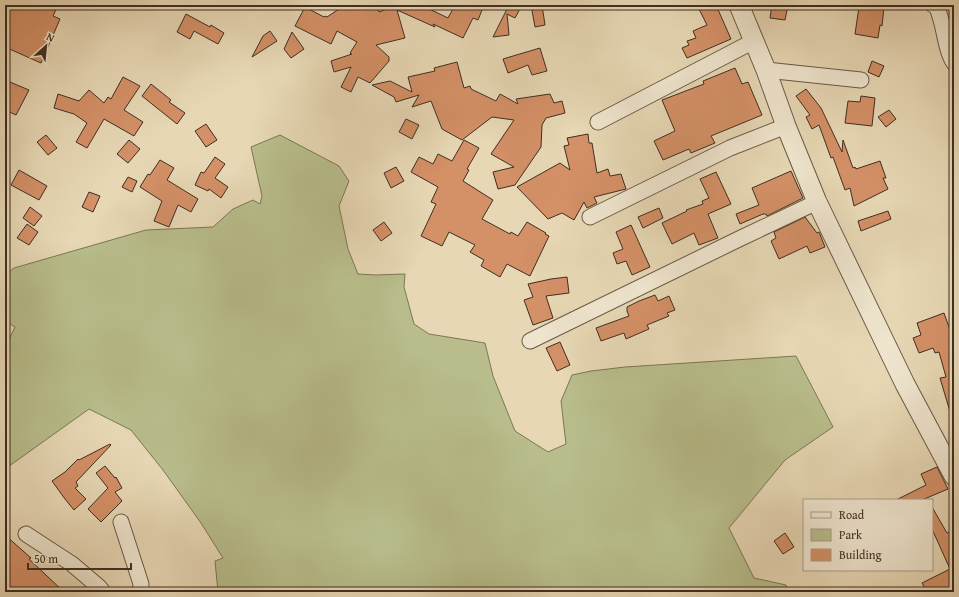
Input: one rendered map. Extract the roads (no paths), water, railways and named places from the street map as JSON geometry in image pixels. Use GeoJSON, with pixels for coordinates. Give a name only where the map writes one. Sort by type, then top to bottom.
{"type":"FeatureCollection","features":[{"type":"Feature","properties":{"kind":"street"},"geometry":{"type":"LineString","coordinates":[[739,5],[817,202],[905,384],[954,476]]}},
{"type":"Feature","properties":{"kind":"street"},"geometry":{"type":"LineString","coordinates":[[933,5],[936,6],[941,15],[950,57],[954,63]]}},
{"type":"Feature","properties":{"kind":"street"},"geometry":{"type":"LineString","coordinates":[[598,122],[754,41]]}},
{"type":"Feature","properties":{"kind":"street"},"geometry":{"type":"LineString","coordinates":[[766,70],[861,80]]}},
{"type":"Feature","properties":{"kind":"street"},"geometry":{"type":"LineString","coordinates":[[590,217],[730,148],[786,126]]}},
{"type":"Feature","properties":{"kind":"street"},"geometry":{"type":"LineString","coordinates":[[530,341],[817,202]]}},
{"type":"Feature","properties":{"kind":"street"},"geometry":{"type":"LineString","coordinates":[[121,522],[141,584],[140,592]]}},
{"type":"Feature","properties":{"kind":"street"},"geometry":{"type":"LineString","coordinates":[[26,534],[72,564],[103,592]]}}]}
